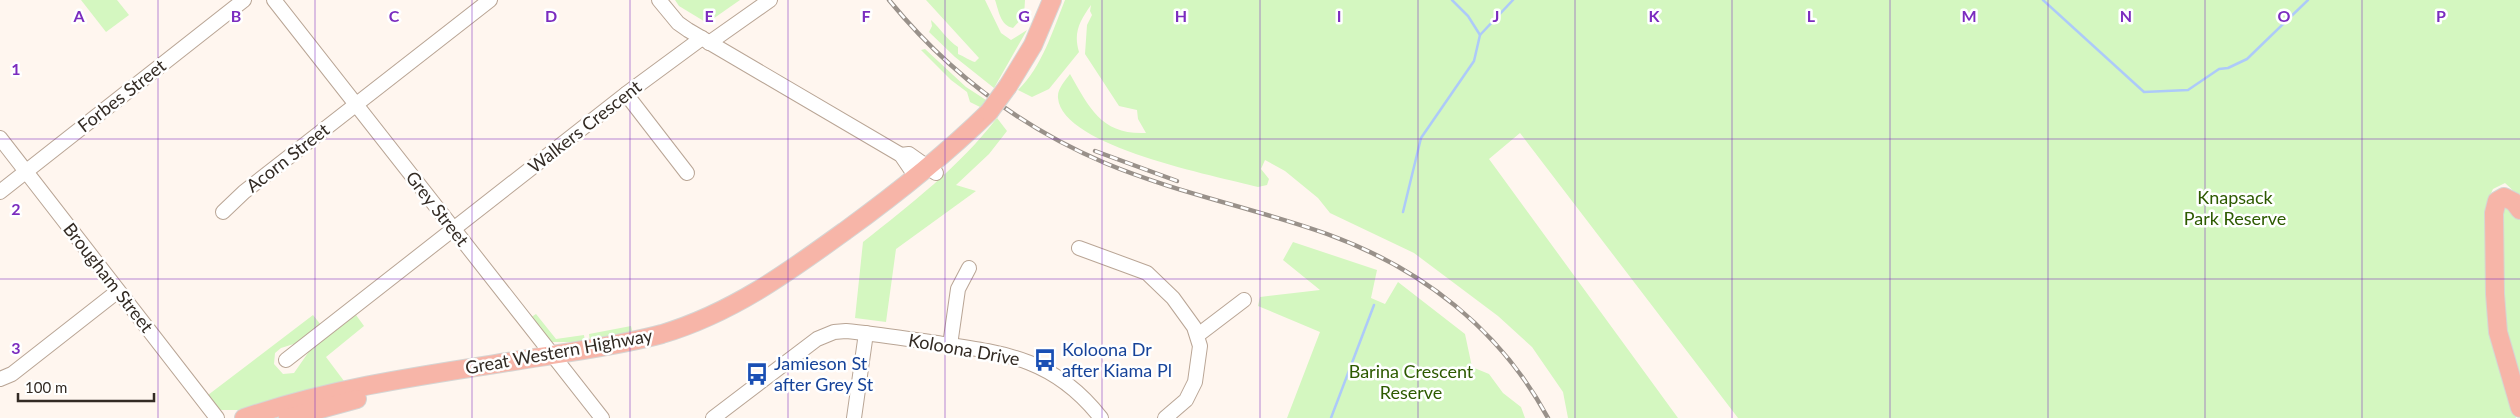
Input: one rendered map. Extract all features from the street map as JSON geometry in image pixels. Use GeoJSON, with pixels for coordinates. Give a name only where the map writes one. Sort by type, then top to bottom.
{"type":"FeatureCollection","features":[{"type":"Feature","properties":{"kind":"main road","name":"Great Western Highway"},"geometry":{"type":"LineString","coordinates":[[244,418],[300,400],[358,387],[657,346],[730,319],[794,280],[908,197],[927,172],[960,148],[1008,86],[1034,45],[1052,0]]}},
{"type":"Feature","properties":{"kind":"main road"},"geometry":{"type":"LineString","coordinates":[[2520,210],[2514,202],[2504,197],[2497,200],[2494,214],[2494,294],[2498,332],[2520,408]]}},
{"type":"Feature","properties":{"kind":"main road","name":"Great Western Highway"},"geometry":{"type":"LineString","coordinates":[[288,418],[394,391],[555,360]]}},
{"type":"Feature","properties":{"kind":"street","name":"Forbes Street"},"geometry":{"type":"LineString","coordinates":[[0,192],[244,0]]}},
{"type":"Feature","properties":{"kind":"street","name":"Grey Street"},"geometry":{"type":"LineString","coordinates":[[274,0],[602,418]]}},
{"type":"Feature","properties":{"kind":"street","name":"Acorn Street"},"geometry":{"type":"LineString","coordinates":[[223,212],[244,192],[490,0]]}},
{"type":"Feature","properties":{"kind":"street"},"geometry":{"type":"LineString","coordinates":[[658,0],[682,27],[927,172]]}},
{"type":"Feature","properties":{"kind":"street","name":"Walkers Crescent"},"geometry":{"type":"LineString","coordinates":[[286,360],[626,94],[770,0]]}},
{"type":"Feature","properties":{"kind":"street"},"geometry":{"type":"LineString","coordinates":[[626,94],[687,173]]}},
{"type":"Feature","properties":{"kind":"street","name":"Brougham Street"},"geometry":{"type":"LineString","coordinates":[[0,138],[217,418]]}},
{"type":"Feature","properties":{"kind":"street"},"geometry":{"type":"LineString","coordinates":[[1079,248],[1135,268],[1154,278],[1173,298],[1198,335],[1200,356],[1195,382],[1186,400],[1165,418]]}},
{"type":"Feature","properties":{"kind":"street"},"geometry":{"type":"LineString","coordinates":[[950,345],[958,288],[969,268]]}},
{"type":"Feature","properties":{"kind":"street"},"geometry":{"type":"LineString","coordinates":[[0,379],[12,374],[118,291]]}},
{"type":"Feature","properties":{"kind":"street"},"geometry":{"type":"LineString","coordinates":[[1198,335],[1244,300]]}},
{"type":"Feature","properties":{"kind":"street","name":"Koloona Drive"},"geometry":{"type":"LineString","coordinates":[[713,418],[817,339],[840,331],[866,333],[1000,353],[1032,363],[1067,384],[1085,399],[1101,418]]}},
{"type":"Feature","properties":{"kind":"street"},"geometry":{"type":"LineString","coordinates":[[854,418],[866,333]]}},
{"type":"Feature","properties":{"kind":"green space"},"geometry":{"type":"Polygon","coordinates":[[[81,0],[117,0],[129,15],[106,32],[81,0]]]}},
{"type":"Feature","properties":{"kind":"green space"},"geometry":{"type":"Polygon","coordinates":[[[675,0],[740,0],[707,23],[679,6],[675,0]]]}},
{"type":"Feature","properties":{"kind":"green space"},"geometry":{"type":"Polygon","coordinates":[[[926,0],[985,0],[1001,33],[1011,40],[1027,30],[994,88],[955,57],[929,32],[932,26],[931,20],[958,47],[958,54],[975,62],[979,58],[926,0]]]}},
{"type":"Feature","properties":{"kind":"green space"},"geometry":{"type":"Polygon","coordinates":[[[995,0],[1025,0],[1024,16],[1013,28],[1003,21],[995,0]]]}},
{"type":"Feature","properties":{"kind":"green space","name":"Knapsack Park Reserve"},"geometry":{"type":"Polygon","coordinates":[[[1065,0],[2520,0],[2520,197],[2505,183],[2493,189],[2488,200],[2490,336],[2516,418],[1738,418],[1520,133],[1489,159],[1678,418],[1568,418],[1563,392],[1532,347],[1498,316],[1414,253],[1330,213],[1318,198],[1285,171],[1265,160],[1261,169],[1269,179],[1267,185],[1258,187],[1178,167],[1112,145],[1085,131],[1066,115],[1058,95],[1070,74],[1091,109],[1108,124],[1118,130],[1146,133],[1138,119],[1137,110],[1119,106],[1085,54],[1087,25],[1092,15],[1090,11],[1091,5],[1077,33],[1079,52],[1049,89],[1032,97],[1018,90],[1040,59],[1065,0]]]}},
{"type":"Feature","properties":{"kind":"green space"},"geometry":{"type":"Polygon","coordinates":[[[925,49],[966,87],[986,100],[980,107],[970,102],[967,92],[951,80],[921,50],[925,49]]]}},
{"type":"Feature","properties":{"kind":"green space"},"geometry":{"type":"Polygon","coordinates":[[[997,118],[1007,131],[989,154],[956,185],[976,191],[896,249],[886,322],[855,318],[863,242],[951,169],[997,118]]]}},
{"type":"Feature","properties":{"kind":"green space"},"geometry":{"type":"Polygon","coordinates":[[[2507,207],[2520,220],[2520,377],[2506,334],[2504,321],[2502,213],[2504,208],[2507,207]]]}},
{"type":"Feature","properties":{"kind":"green space","name":"Barina Crescent Reserve"},"geometry":{"type":"Polygon","coordinates":[[[1293,242],[1377,270],[1371,298],[1385,304],[1398,282],[1465,334],[1472,367],[1489,374],[1503,393],[1521,407],[1525,418],[1287,418],[1320,332],[1258,306],[1260,297],[1320,290],[1283,260],[1293,242]]]}},
{"type":"Feature","properties":{"kind":"green space"},"geometry":{"type":"Polygon","coordinates":[[[536,314],[556,339],[584,335],[585,342],[551,342],[530,318],[536,314]]]}},
{"type":"Feature","properties":{"kind":"green space"},"geometry":{"type":"Polygon","coordinates":[[[313,315],[321,325],[300,342],[281,348],[275,353],[274,364],[283,374],[294,373],[310,350],[356,315],[364,326],[326,357],[344,381],[242,410],[219,410],[208,395],[313,315]]]}},
{"type":"Feature","properties":{"kind":"green space"},"geometry":{"type":"Polygon","coordinates":[[[631,326],[633,334],[590,342],[589,334],[631,326]]]}},
{"type":"Feature","properties":{"kind":"waterway"},"geometry":{"type":"LineString","coordinates":[[1403,212],[1421,138],[1474,61],[1480,35],[1468,16],[1452,0]]}},
{"type":"Feature","properties":{"kind":"waterway"},"geometry":{"type":"LineString","coordinates":[[1480,35],[1513,0]]}},
{"type":"Feature","properties":{"kind":"waterway"},"geometry":{"type":"LineString","coordinates":[[2043,0],[2144,92],[2188,90],[2219,69],[2228,68],[2247,59],[2308,0]]}},
{"type":"Feature","properties":{"kind":"waterway"},"geometry":{"type":"LineString","coordinates":[[1331,418],[1374,305]]}},
{"type":"Feature","properties":{"kind":"railway"},"geometry":{"type":"LineString","coordinates":[[889,0],[935,50],[987,95],[1074,149],[1132,174],[1327,234],[1362,248],[1426,284],[1455,305],[1506,356],[1529,386],[1548,418]]}},
{"type":"Feature","properties":{"kind":"railway"},"geometry":{"type":"LineString","coordinates":[[1095,151],[1177,181]]}},
{"type":"Feature","properties":{"kind":"place","name":"Koloona Dr after Kiama Pl"},"geometry":{"type":"Point","coordinates":[1045,360]}},
{"type":"Feature","properties":{"kind":"place","name":"Jamieson St after Grey St"},"geometry":{"type":"Point","coordinates":[757,374]}}]}
